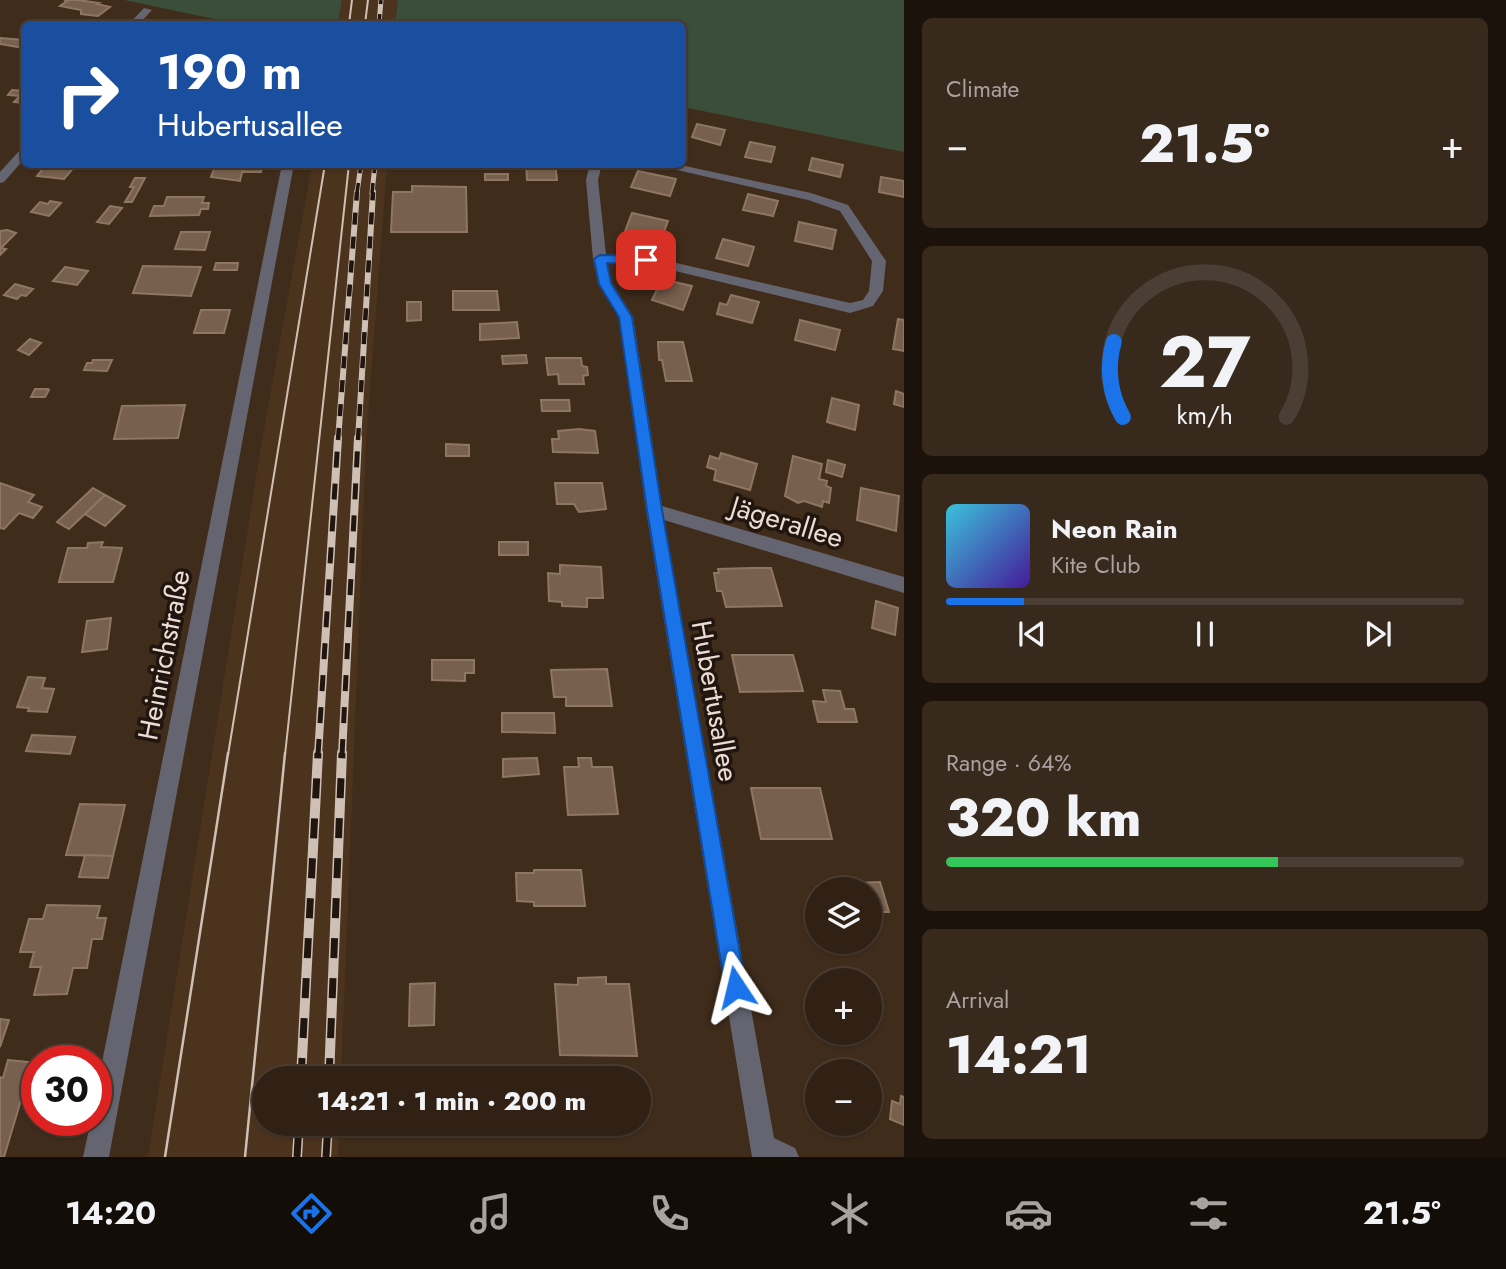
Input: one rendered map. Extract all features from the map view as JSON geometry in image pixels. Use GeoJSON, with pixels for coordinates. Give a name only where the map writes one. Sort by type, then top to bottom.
{"type":"FeatureCollection","features":[{"type":"Feature","properties":{"kind":"street"},"geometry":{"type":"LineString","coordinates":[[137,21],[147,10]]}},
{"type":"Feature","properties":{"kind":"street"},"geometry":{"type":"LineString","coordinates":[[0,179],[21,155]]}},
{"type":"Feature","properties":{"kind":"street","name":"Heinrichstraße"},"geometry":{"type":"LineString","coordinates":[[96,1157],[287,168]]}},
{"type":"Feature","properties":{"kind":"street","name":"Hubertusallee"},"geometry":{"type":"LineString","coordinates":[[595,168],[592,180],[600,259],[605,284],[626,317],[654,510],[771,1153]]}},
{"type":"Feature","properties":{"kind":"street"},"geometry":{"type":"LineString","coordinates":[[600,259],[646,260],[850,308],[868,303],[876,291],[878,261],[844,208],[811,197],[676,168]]}},
{"type":"Feature","properties":{"kind":"street","name":"Jägerallee"},"geometry":{"type":"LineString","coordinates":[[654,510],[904,585]]}},
{"type":"Feature","properties":{"kind":"shaded area"},"geometry":{"type":"Polygon","coordinates":[[[342,0],[398,0],[395,21],[338,21],[342,0]]]}},
{"type":"Feature","properties":{"kind":"shaded area"},"geometry":{"type":"Polygon","coordinates":[[[311,168],[387,168],[366,444],[341,1066],[252,1066],[252,1136],[339,1136],[338,1157],[148,1157],[262,440],[311,168]]]}},
{"type":"Feature","properties":{"kind":"green space"},"geometry":{"type":"Polygon","coordinates":[[[124,0],[342,0],[338,21],[224,21],[124,0]]]}},
{"type":"Feature","properties":{"kind":"green space"},"geometry":{"type":"Polygon","coordinates":[[[398,0],[904,0],[904,152],[686,108],[686,21],[395,21],[398,0]]]}},
{"type":"Feature","properties":{"kind":"building"},"geometry":{"type":"Polygon","coordinates":[[[64,0],[78,0],[110,7],[98,16],[81,14],[81,10],[60,6],[67,1],[64,0]]]}},
{"type":"Feature","properties":{"kind":"building"},"geometry":{"type":"Polygon","coordinates":[[[0,38],[21,40],[21,48],[0,44],[0,38]]]}},
{"type":"Feature","properties":{"kind":"building"},"geometry":{"type":"Polygon","coordinates":[[[12,90],[21,91],[21,103],[14,102],[20,96],[8,95],[12,90]]]}},
{"type":"Feature","properties":{"kind":"building"},"geometry":{"type":"Polygon","coordinates":[[[697,124],[725,130],[720,145],[692,137],[697,124]]]}},
{"type":"Feature","properties":{"kind":"building"},"geometry":{"type":"Polygon","coordinates":[[[750,142],[775,147],[771,162],[745,157],[750,142]]]}},
{"type":"Feature","properties":{"kind":"building"},"geometry":{"type":"Polygon","coordinates":[[[812,158],[843,165],[840,177],[809,170],[812,158]]]}},
{"type":"Feature","properties":{"kind":"building"},"geometry":{"type":"Polygon","coordinates":[[[44,168],[73,168],[64,179],[37,176],[44,168]]]}},
{"type":"Feature","properties":{"kind":"building"},"geometry":{"type":"Polygon","coordinates":[[[214,168],[243,168],[240,181],[211,177],[214,168]]]}},
{"type":"Feature","properties":{"kind":"building"},"geometry":{"type":"Polygon","coordinates":[[[244,168],[262,168],[261,172],[243,172],[244,168]]]}},
{"type":"Feature","properties":{"kind":"building"},"geometry":{"type":"Polygon","coordinates":[[[526,168],[556,168],[557,180],[527,180],[526,168]]]}},
{"type":"Feature","properties":{"kind":"building"},"geometry":{"type":"Polygon","coordinates":[[[638,171],[676,179],[670,196],[631,187],[638,171]]]}},
{"type":"Feature","properties":{"kind":"building"},"geometry":{"type":"Polygon","coordinates":[[[485,174],[508,174],[508,180],[485,180],[485,174]]]}},
{"type":"Feature","properties":{"kind":"building"},"geometry":{"type":"Polygon","coordinates":[[[881,177],[904,181],[904,197],[879,192],[881,177]]]}},
{"type":"Feature","properties":{"kind":"building"},"geometry":{"type":"Polygon","coordinates":[[[135,178],[145,178],[132,202],[125,202],[134,187],[130,187],[135,178]]]}},
{"type":"Feature","properties":{"kind":"building"},"geometry":{"type":"Polygon","coordinates":[[[412,186],[466,187],[467,232],[391,232],[393,192],[412,192],[412,186]]]}},
{"type":"Feature","properties":{"kind":"building"},"geometry":{"type":"Polygon","coordinates":[[[748,194],[778,201],[773,216],[743,210],[748,194]]]}},
{"type":"Feature","properties":{"kind":"building"},"geometry":{"type":"Polygon","coordinates":[[[167,197],[204,197],[202,203],[209,203],[208,209],[201,209],[199,215],[150,216],[154,206],[164,206],[167,197]]]}},
{"type":"Feature","properties":{"kind":"building"},"geometry":{"type":"Polygon","coordinates":[[[50,201],[61,203],[49,216],[31,212],[40,202],[48,204],[50,201]]]}},
{"type":"Feature","properties":{"kind":"building"},"geometry":{"type":"Polygon","coordinates":[[[110,206],[122,208],[109,224],[97,222],[110,206]]]}},
{"type":"Feature","properties":{"kind":"building"},"geometry":{"type":"Polygon","coordinates":[[[632,213],[668,221],[660,242],[624,234],[632,213]]]}},
{"type":"Feature","properties":{"kind":"building"},"geometry":{"type":"Polygon","coordinates":[[[799,222],[836,230],[832,249],[795,241],[799,222]]]}},
{"type":"Feature","properties":{"kind":"building"},"geometry":{"type":"Polygon","coordinates":[[[0,231],[16,233],[1,248],[6,249],[0,255],[0,231]]]}},
{"type":"Feature","properties":{"kind":"building"},"geometry":{"type":"Polygon","coordinates":[[[181,232],[210,232],[205,250],[175,249],[181,232]]]}},
{"type":"Feature","properties":{"kind":"building"},"geometry":{"type":"Polygon","coordinates":[[[723,239],[754,247],[748,266],[716,258],[723,239]]]}},
{"type":"Feature","properties":{"kind":"building"},"geometry":{"type":"Polygon","coordinates":[[[216,263],[238,263],[237,270],[214,270],[216,263]]]}},
{"type":"Feature","properties":{"kind":"building"},"geometry":{"type":"Polygon","coordinates":[[[143,266],[201,267],[191,296],[133,293],[143,266]]]}},
{"type":"Feature","properties":{"kind":"building"},"geometry":{"type":"Polygon","coordinates":[[[65,267],[88,271],[77,285],[53,281],[65,267]]]}},
{"type":"Feature","properties":{"kind":"building"},"geometry":{"type":"Polygon","coordinates":[[[662,279],[692,286],[683,310],[652,300],[662,279]]]}},
{"type":"Feature","properties":{"kind":"building"},"geometry":{"type":"Polygon","coordinates":[[[15,284],[33,289],[26,296],[21,295],[17,299],[4,295],[15,284]]]}},
{"type":"Feature","properties":{"kind":"building"},"geometry":{"type":"Polygon","coordinates":[[[453,291],[497,291],[499,310],[453,310],[453,291]]]}},
{"type":"Feature","properties":{"kind":"building"},"geometry":{"type":"Polygon","coordinates":[[[731,295],[759,302],[752,323],[717,314],[720,303],[727,305],[731,295]]]}},
{"type":"Feature","properties":{"kind":"building"},"geometry":{"type":"Polygon","coordinates":[[[407,302],[421,302],[421,320],[407,321],[407,302]]]}},
{"type":"Feature","properties":{"kind":"building"},"geometry":{"type":"Polygon","coordinates":[[[201,310],[230,310],[224,333],[194,333],[201,310]]]}},
{"type":"Feature","properties":{"kind":"building"},"geometry":{"type":"Polygon","coordinates":[[[898,319],[904,320],[904,351],[893,349],[898,319]]]}},
{"type":"Feature","properties":{"kind":"building"},"geometry":{"type":"Polygon","coordinates":[[[800,320],[840,330],[835,350],[795,340],[800,320]]]}},
{"type":"Feature","properties":{"kind":"building"},"geometry":{"type":"Polygon","coordinates":[[[517,322],[519,338],[480,340],[480,324],[517,322]]]}},
{"type":"Feature","properties":{"kind":"building"},"geometry":{"type":"Polygon","coordinates":[[[30,339],[41,343],[29,355],[18,350],[30,339]]]}},
{"type":"Feature","properties":{"kind":"building"},"geometry":{"type":"Polygon","coordinates":[[[658,342],[683,342],[692,381],[666,381],[662,360],[659,360],[658,342]]]}},
{"type":"Feature","properties":{"kind":"building"},"geometry":{"type":"Polygon","coordinates":[[[526,355],[527,363],[503,364],[502,356],[526,355]]]}},
{"type":"Feature","properties":{"kind":"building"},"geometry":{"type":"Polygon","coordinates":[[[546,358],[581,358],[582,366],[587,367],[588,375],[583,376],[584,384],[559,384],[558,374],[548,375],[546,358]]]}},
{"type":"Feature","properties":{"kind":"building"},"geometry":{"type":"Polygon","coordinates":[[[93,360],[112,360],[107,371],[84,370],[87,363],[92,363],[93,360]]]}},
{"type":"Feature","properties":{"kind":"building"},"geometry":{"type":"Polygon","coordinates":[[[35,389],[49,390],[45,397],[31,397],[35,389]]]}},
{"type":"Feature","properties":{"kind":"building"},"geometry":{"type":"Polygon","coordinates":[[[896,391],[904,394],[904,407],[894,404],[896,391]]]}},
{"type":"Feature","properties":{"kind":"building"},"geometry":{"type":"Polygon","coordinates":[[[832,398],[859,405],[855,430],[827,422],[832,398]]]}},
{"type":"Feature","properties":{"kind":"building"},"geometry":{"type":"Polygon","coordinates":[[[541,400],[569,400],[570,411],[542,411],[541,400]]]}},
{"type":"Feature","properties":{"kind":"building"},"geometry":{"type":"Polygon","coordinates":[[[185,405],[178,438],[114,439],[122,406],[185,405]]]}},
{"type":"Feature","properties":{"kind":"building"},"geometry":{"type":"Polygon","coordinates":[[[558,431],[595,431],[598,453],[553,452],[552,439],[559,439],[558,431]]]}},
{"type":"Feature","properties":{"kind":"building"},"geometry":{"type":"Polygon","coordinates":[[[446,444],[469,445],[469,456],[446,456],[446,444]]]}},
{"type":"Feature","properties":{"kind":"building"},"geometry":{"type":"Polygon","coordinates":[[[721,453],[757,464],[750,490],[714,480],[716,470],[707,467],[710,456],[719,459],[721,453]]]}},
{"type":"Feature","properties":{"kind":"building"},"geometry":{"type":"Polygon","coordinates":[[[793,456],[822,464],[819,479],[827,481],[826,486],[831,488],[829,503],[823,501],[822,507],[804,501],[798,503],[785,496],[793,456]]]}},
{"type":"Feature","properties":{"kind":"building"},"geometry":{"type":"Polygon","coordinates":[[[828,460],[845,465],[842,477],[826,472],[828,460]]]}},
{"type":"Feature","properties":{"kind":"building"},"geometry":{"type":"Polygon","coordinates":[[[0,483],[34,495],[28,502],[42,507],[33,518],[19,513],[4,529],[0,528],[0,483]]]}},
{"type":"Feature","properties":{"kind":"building"},"geometry":{"type":"Polygon","coordinates":[[[555,483],[602,483],[606,509],[579,512],[574,504],[557,504],[555,483]]]}},
{"type":"Feature","properties":{"kind":"building"},"geometry":{"type":"Polygon","coordinates":[[[93,488],[105,495],[69,529],[57,522],[93,488]]]}},
{"type":"Feature","properties":{"kind":"building"},"geometry":{"type":"Polygon","coordinates":[[[861,488],[899,496],[896,531],[857,520],[861,488]]]}},
{"type":"Feature","properties":{"kind":"building"},"geometry":{"type":"Polygon","coordinates":[[[105,495],[125,506],[105,526],[85,514],[105,495]]]}},
{"type":"Feature","properties":{"kind":"building"},"geometry":{"type":"Polygon","coordinates":[[[103,542],[101,547],[122,548],[113,582],[59,582],[68,548],[87,548],[88,543],[103,542]]]}},
{"type":"Feature","properties":{"kind":"building"},"geometry":{"type":"Polygon","coordinates":[[[499,542],[528,542],[528,555],[499,555],[499,542]]]}},
{"type":"Feature","properties":{"kind":"building"},"geometry":{"type":"Polygon","coordinates":[[[560,565],[601,567],[603,598],[587,598],[587,607],[562,606],[562,602],[549,601],[548,573],[560,574],[560,565]]]}},
{"type":"Feature","properties":{"kind":"building"},"geometry":{"type":"Polygon","coordinates":[[[771,568],[782,606],[726,607],[722,591],[717,591],[714,573],[719,573],[718,569],[771,568]]]}},
{"type":"Feature","properties":{"kind":"building"},"geometry":{"type":"Polygon","coordinates":[[[876,601],[898,608],[895,635],[872,628],[876,601]]]}},
{"type":"Feature","properties":{"kind":"building"},"geometry":{"type":"Polygon","coordinates":[[[111,618],[107,649],[82,652],[87,621],[111,618]]]}},
{"type":"Feature","properties":{"kind":"building"},"geometry":{"type":"Polygon","coordinates":[[[732,655],[793,655],[803,691],[740,692],[732,655]]]}},
{"type":"Feature","properties":{"kind":"building"},"geometry":{"type":"Polygon","coordinates":[[[432,660],[474,660],[474,673],[465,673],[465,681],[432,680],[432,660]]]}},
{"type":"Feature","properties":{"kind":"building"},"geometry":{"type":"Polygon","coordinates":[[[607,669],[612,706],[566,706],[566,697],[554,697],[551,670],[607,669]]]}},
{"type":"Feature","properties":{"kind":"building"},"geometry":{"type":"Polygon","coordinates":[[[28,677],[45,678],[42,688],[54,689],[47,712],[28,711],[29,708],[17,707],[28,677]]]}},
{"type":"Feature","properties":{"kind":"building"},"geometry":{"type":"Polygon","coordinates":[[[823,690],[840,691],[845,709],[854,709],[857,722],[818,722],[813,701],[826,702],[823,690]]]}},
{"type":"Feature","properties":{"kind":"building"},"geometry":{"type":"Polygon","coordinates":[[[502,713],[554,713],[555,733],[502,732],[502,713]]]}},
{"type":"Feature","properties":{"kind":"building"},"geometry":{"type":"Polygon","coordinates":[[[32,735],[75,737],[70,754],[26,751],[32,735]]]}},
{"type":"Feature","properties":{"kind":"building"},"geometry":{"type":"Polygon","coordinates":[[[537,758],[539,774],[503,777],[503,759],[537,758]]]}},
{"type":"Feature","properties":{"kind":"building"},"geometry":{"type":"Polygon","coordinates":[[[578,758],[591,758],[592,767],[612,767],[618,814],[568,815],[564,767],[579,767],[578,758]]]}},
{"type":"Feature","properties":{"kind":"building"},"geometry":{"type":"Polygon","coordinates":[[[751,788],[820,788],[832,839],[761,839],[751,788]]]}},
{"type":"Feature","properties":{"kind":"building"},"geometry":{"type":"Polygon","coordinates":[[[80,804],[125,805],[113,856],[66,855],[80,804]]]}},
{"type":"Feature","properties":{"kind":"building"},"geometry":{"type":"Polygon","coordinates":[[[85,855],[113,856],[108,878],[79,877],[85,855]]]}},
{"type":"Feature","properties":{"kind":"building"},"geometry":{"type":"Polygon","coordinates":[[[534,870],[581,870],[585,906],[534,906],[534,902],[517,901],[516,873],[534,873],[534,870]]]}},
{"type":"Feature","properties":{"kind":"building"},"geometry":{"type":"Polygon","coordinates":[[[882,889],[889,912],[882,912],[882,889]]]}},
{"type":"Feature","properties":{"kind":"building"},"geometry":{"type":"Polygon","coordinates":[[[47,905],[100,906],[97,918],[106,918],[102,939],[92,939],[87,968],[73,968],[67,994],[34,995],[41,967],[30,967],[34,952],[20,952],[29,919],[43,919],[47,905]]]}},
{"type":"Feature","properties":{"kind":"building"},"geometry":{"type":"Polygon","coordinates":[[[606,977],[606,984],[629,984],[637,1056],[560,1055],[555,984],[578,985],[578,978],[606,977]]]}},
{"type":"Feature","properties":{"kind":"building"},"geometry":{"type":"Polygon","coordinates":[[[435,983],[434,1025],[409,1026],[410,984],[435,983]]]}},
{"type":"Feature","properties":{"kind":"building"},"geometry":{"type":"Polygon","coordinates":[[[0,1019],[9,1020],[0,1047],[0,1019]]]}},
{"type":"Feature","properties":{"kind":"building"},"geometry":{"type":"Polygon","coordinates":[[[8,1060],[21,1061],[21,1100],[4,1157],[0,1157],[0,1077],[3,1078],[8,1060]]]}},
{"type":"Feature","properties":{"kind":"building"},"geometry":{"type":"Polygon","coordinates":[[[901,1096],[904,1097],[904,1125],[890,1119],[892,1101],[900,1104],[901,1096]]]}},
{"type":"Feature","properties":{"kind":"tram line"},"geometry":{"type":"LineString","coordinates":[[349,21],[352,0]]}},
{"type":"Feature","properties":{"kind":"tram line"},"geometry":{"type":"LineString","coordinates":[[365,21],[368,0]]}},
{"type":"Feature","properties":{"kind":"tram line"},"geometry":{"type":"LineString","coordinates":[[228,755],[324,168]]}},
{"type":"Feature","properties":{"kind":"tram line"},"geometry":{"type":"LineString","coordinates":[[285,755],[349,168]]}},
{"type":"Feature","properties":{"kind":"tram line"},"geometry":{"type":"LineString","coordinates":[[165,1157],[228,753]]}},
{"type":"Feature","properties":{"kind":"tram line"},"geometry":{"type":"LineString","coordinates":[[245,1157],[285,753]]}},
{"type":"Feature","properties":{"kind":"railway"},"geometry":{"type":"LineString","coordinates":[[379,21],[381,0]]}},
{"type":"Feature","properties":{"kind":"railway"},"geometry":{"type":"LineString","coordinates":[[357,193],[360,168]]}},
{"type":"Feature","properties":{"kind":"railway"},"geometry":{"type":"LineString","coordinates":[[372,193],[375,168]]}},
{"type":"Feature","properties":{"kind":"railway"},"geometry":{"type":"LineString","coordinates":[[338,440],[357,192]]}},
{"type":"Feature","properties":{"kind":"railway"},"geometry":{"type":"LineString","coordinates":[[358,440],[373,192]]}},
{"type":"Feature","properties":{"kind":"railway"},"geometry":{"type":"LineString","coordinates":[[318,755],[338,438]]}},
{"type":"Feature","properties":{"kind":"railway"},"geometry":{"type":"LineString","coordinates":[[342,755],[358,438]]}},
{"type":"Feature","properties":{"kind":"railway"},"geometry":{"type":"LineString","coordinates":[[302,1066],[318,753]]}},
{"type":"Feature","properties":{"kind":"railway"},"geometry":{"type":"LineString","coordinates":[[329,1066],[342,753]]}},
{"type":"Feature","properties":{"kind":"railway"},"geometry":{"type":"LineString","coordinates":[[297,1157],[298,1136]]}},
{"type":"Feature","properties":{"kind":"railway"},"geometry":{"type":"LineString","coordinates":[[326,1157],[327,1136]]}},
{"type":"Feature","properties":{"kind":"route"},"geometry":{"type":"LineString","coordinates":[[646,260],[615,257],[600,259],[605,284],[626,317],[654,510],[736,987]]}}]}
